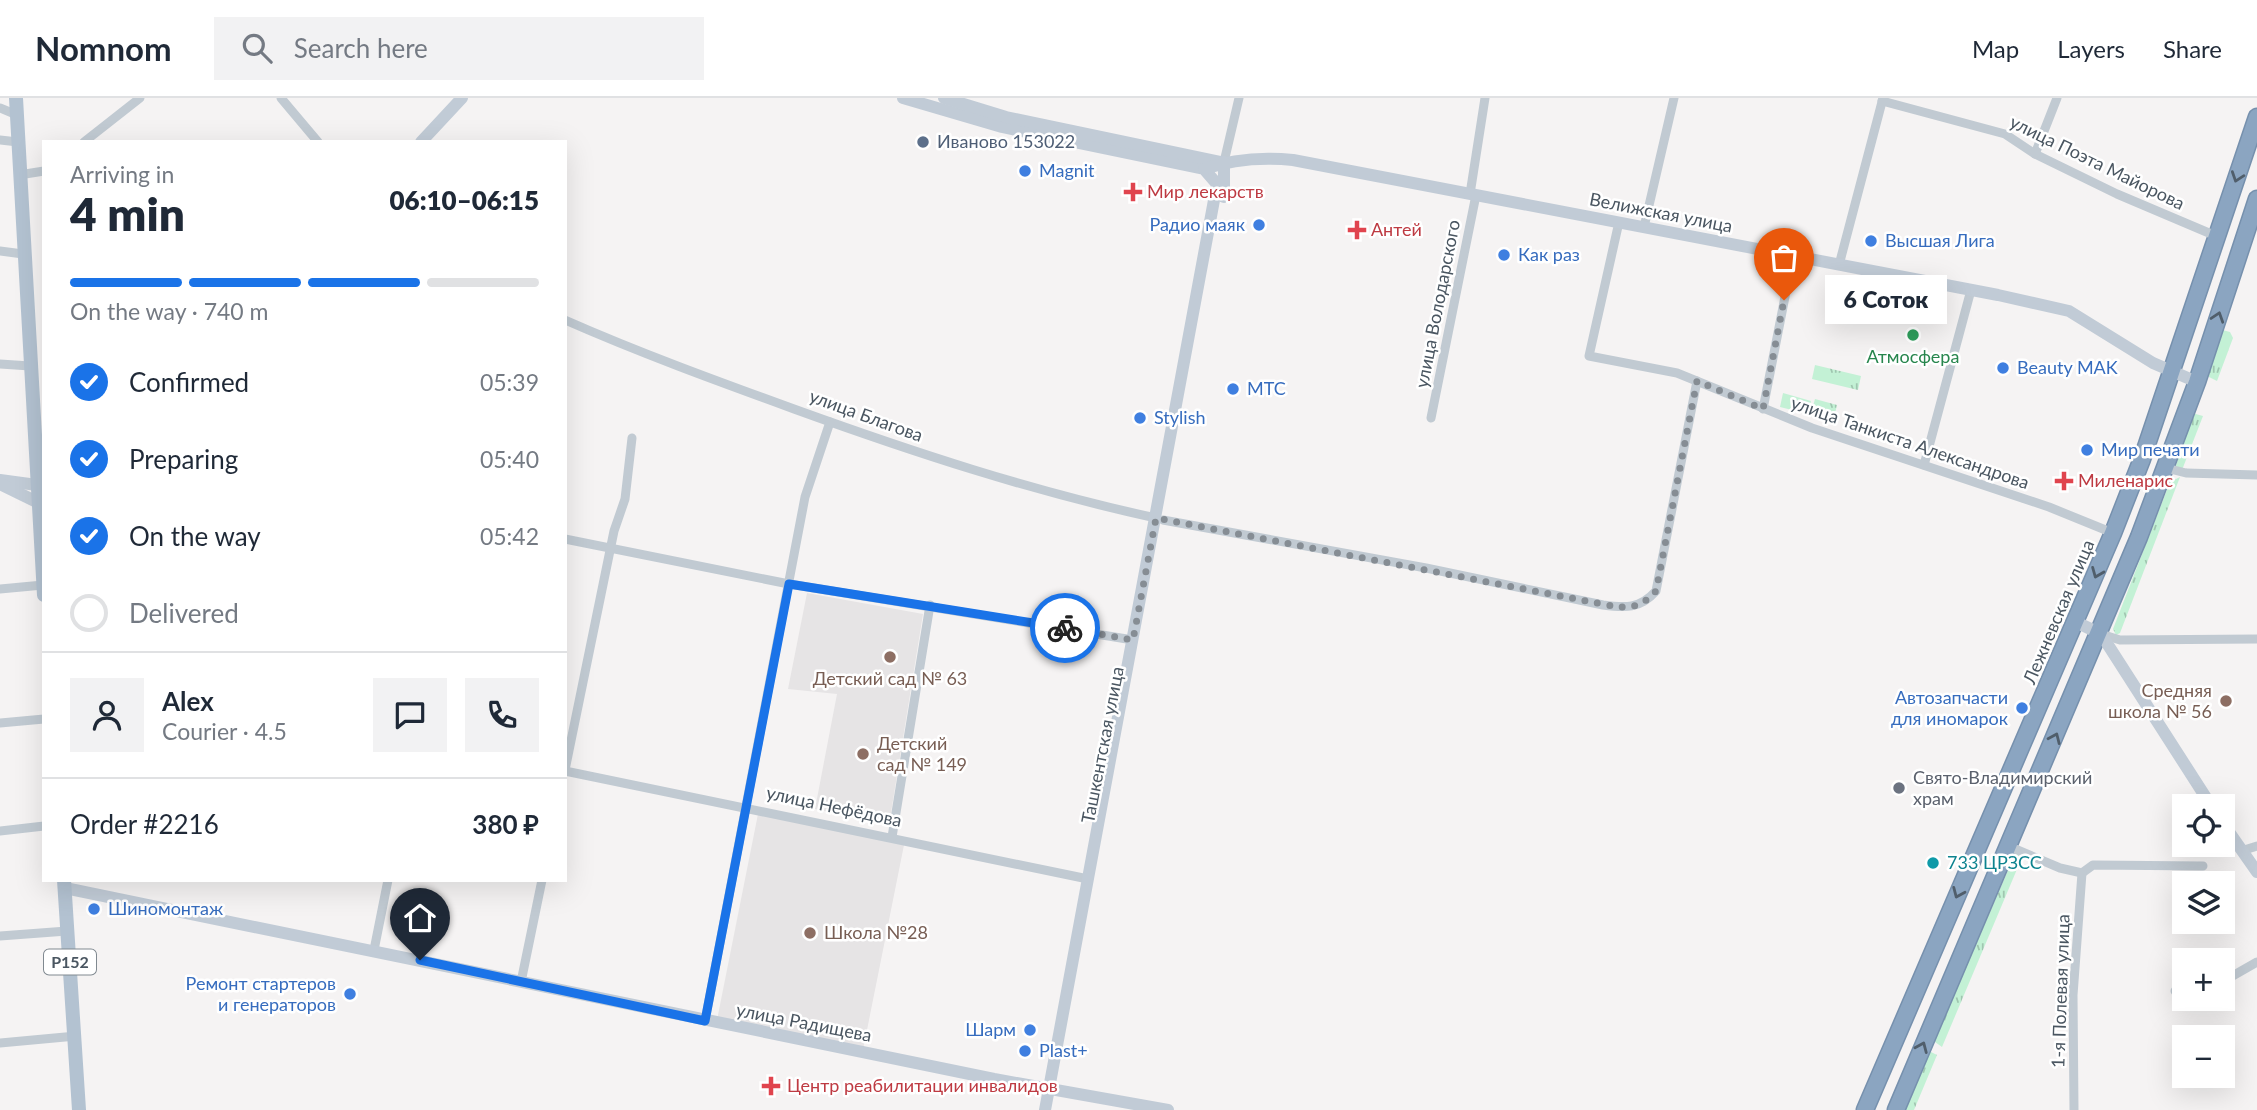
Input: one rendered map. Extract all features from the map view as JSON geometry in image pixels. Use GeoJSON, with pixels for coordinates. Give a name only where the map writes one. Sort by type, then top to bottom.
{"type":"FeatureCollection","features":[{"type":"Feature","properties":{"kind":"highway","name":"Лежневская улица"},"geometry":{"type":"LineString","coordinates":[[1865,1110],[2113,533],[2172,372],[2257,117]]}},
{"type":"Feature","properties":{"kind":"highway"},"geometry":{"type":"LineString","coordinates":[[1896,1110],[2101,634],[2197,382],[2257,199]]}},
{"type":"Feature","properties":{"kind":"main road"},"geometry":{"type":"LineString","coordinates":[[0,482],[42,503],[30,366],[16,98]]}},
{"type":"Feature","properties":{"kind":"main road"},"geometry":{"type":"LineString","coordinates":[[423,140],[462,98]]}},
{"type":"Feature","properties":{"kind":"main road","name":"Велижская улица"},"geometry":{"type":"LineString","coordinates":[[903,98],[1002,127],[1213,164],[1264,158],[1293,160],[1971,290],[2069,312],[2121,345],[2197,382]]}},
{"type":"Feature","properties":{"kind":"main road","name":"Велижская улица"},"geometry":{"type":"LineString","coordinates":[[944,98],[1006,117],[1213,164]]}},
{"type":"Feature","properties":{"kind":"main road"},"geometry":{"type":"LineString","coordinates":[[1213,164],[1216,180],[1221,186]]}},
{"type":"Feature","properties":{"kind":"main road","name":"Ташкентская улица"},"geometry":{"type":"LineString","coordinates":[[1052,1110],[1053,1090],[1221,186],[1213,164]]}},
{"type":"Feature","properties":{"kind":"main road"},"geometry":{"type":"LineString","coordinates":[[0,482],[41,486]]}},
{"type":"Feature","properties":{"kind":"main road"},"geometry":{"type":"LineString","coordinates":[[2076,622],[2101,634],[2204,794]]}},
{"type":"Feature","properties":{"kind":"main road"},"geometry":{"type":"LineString","coordinates":[[2235,841],[2257,872]]}},
{"type":"Feature","properties":{"kind":"main road","name":"улица Радищева"},"geometry":{"type":"LineString","coordinates":[[64,884],[705,1021],[1168,1110]]}},
{"type":"Feature","properties":{"kind":"main road","name":"Р152"},"geometry":{"type":"LineString","coordinates":[[64,884],[79,1110]]}},
{"type":"Feature","properties":{"kind":"main road","name":"Ташкентская улица"},"geometry":{"type":"LineString","coordinates":[[1045,1110],[1053,1090]]}},
{"type":"Feature","properties":{"kind":"street"},"geometry":{"type":"LineString","coordinates":[[87,140],[140,98]]}},
{"type":"Feature","properties":{"kind":"street"},"geometry":{"type":"LineString","coordinates":[[281,98],[316,140]]}},
{"type":"Feature","properties":{"kind":"street","name":"Ташкентская улица"},"geometry":{"type":"LineString","coordinates":[[1213,164],[1239,98]]}},
{"type":"Feature","properties":{"kind":"street","name":"улица Володарского"},"geometry":{"type":"LineString","coordinates":[[1431,418],[1473,194],[1485,98]]}},
{"type":"Feature","properties":{"kind":"street"},"geometry":{"type":"LineString","coordinates":[[1644,227],[1674,98]]}},
{"type":"Feature","properties":{"kind":"street"},"geometry":{"type":"LineString","coordinates":[[2035,154],[2057,98]]}},
{"type":"Feature","properties":{"kind":"street"},"geometry":{"type":"LineString","coordinates":[[1839,265],[1882,99]]}},
{"type":"Feature","properties":{"kind":"street","name":"улица Поэта Майорова"},"geometry":{"type":"LineString","coordinates":[[1882,99],[2005,134],[2035,154],[2116,194],[2217,236]]}},
{"type":"Feature","properties":{"kind":"street"},"geometry":{"type":"LineString","coordinates":[[0,107],[17,115]]}},
{"type":"Feature","properties":{"kind":"street"},"geometry":{"type":"LineString","coordinates":[[0,140],[18,142]]}},
{"type":"Feature","properties":{"kind":"street"},"geometry":{"type":"LineString","coordinates":[[19,176],[42,171]]}},
{"type":"Feature","properties":{"kind":"street","name":"улица Танкиста Александрова"},"geometry":{"type":"LineString","coordinates":[[1619,222],[1589,356],[1677,373],[1763,409],[2061,511],[2113,533]]}},
{"type":"Feature","properties":{"kind":"street"},"geometry":{"type":"LineString","coordinates":[[0,251],[23,254]]}},
{"type":"Feature","properties":{"kind":"street"},"geometry":{"type":"LineString","coordinates":[[1763,409],[1793,256]]}},
{"type":"Feature","properties":{"kind":"street"},"geometry":{"type":"LineString","coordinates":[[1924,465],[1971,290]]}},
{"type":"Feature","properties":{"kind":"street","name":"улица Благова"},"geometry":{"type":"LineString","coordinates":[[567,321],[650,356],[830,422],[1010,483],[1159,519],[1632,608],[1646,602],[1656,591],[1697,381]]}},
{"type":"Feature","properties":{"kind":"street"},"geometry":{"type":"LineString","coordinates":[[0,364],[30,366]]}},
{"type":"Feature","properties":{"kind":"street"},"geometry":{"type":"LineString","coordinates":[[705,1021],[806,497],[830,422]]}},
{"type":"Feature","properties":{"kind":"street"},"geometry":{"type":"LineString","coordinates":[[567,760],[611,549],[625,499],[632,438]]}},
{"type":"Feature","properties":{"kind":"street"},"geometry":{"type":"LineString","coordinates":[[2166,468],[2207,474],[2257,475]]}},
{"type":"Feature","properties":{"kind":"street"},"geometry":{"type":"LineString","coordinates":[[567,539],[789,584],[930,605],[1136,641]]}},
{"type":"Feature","properties":{"kind":"street"},"geometry":{"type":"LineString","coordinates":[[0,589],[42,585]]}},
{"type":"Feature","properties":{"kind":"street"},"geometry":{"type":"LineString","coordinates":[[892,837],[930,605]]}},
{"type":"Feature","properties":{"kind":"street"},"geometry":{"type":"LineString","coordinates":[[2101,634],[2120,640],[2257,639]]}},
{"type":"Feature","properties":{"kind":"street"},"geometry":{"type":"LineString","coordinates":[[0,723],[42,719]]}},
{"type":"Feature","properties":{"kind":"street","name":"улица Нефёдова"},"geometry":{"type":"LineString","coordinates":[[567,770],[1092,880]]}},
{"type":"Feature","properties":{"kind":"street"},"geometry":{"type":"LineString","coordinates":[[0,831],[42,826]]}},
{"type":"Feature","properties":{"kind":"street"},"geometry":{"type":"LineString","coordinates":[[2008,846],[2060,868],[2082,873],[2092,865],[2203,866]]}},
{"type":"Feature","properties":{"kind":"street"},"geometry":{"type":"LineString","coordinates":[[2241,850],[2257,846]]}},
{"type":"Feature","properties":{"kind":"street","name":"1-я Полевая улица"},"geometry":{"type":"LineString","coordinates":[[2074,1110],[2073,995],[2082,873]]}},
{"type":"Feature","properties":{"kind":"street"},"geometry":{"type":"LineString","coordinates":[[374,950],[388,882]]}},
{"type":"Feature","properties":{"kind":"street"},"geometry":{"type":"LineString","coordinates":[[521,982],[542,882]]}},
{"type":"Feature","properties":{"kind":"street"},"geometry":{"type":"LineString","coordinates":[[0,936],[68,931]]}},
{"type":"Feature","properties":{"kind":"street"},"geometry":{"type":"LineString","coordinates":[[2235,975],[2257,962]]}},
{"type":"Feature","properties":{"kind":"street"},"geometry":{"type":"LineString","coordinates":[[0,1042],[76,1036]]}},
{"type":"Feature","properties":{"kind":"shaded area"},"geometry":{"type":"Polygon","coordinates":[[[807,593],[923,614],[889,825],[815,809],[837,694],[788,689],[807,593]]]}},
{"type":"Feature","properties":{"kind":"shaded area","name":"Школа №28"},"geometry":{"type":"Polygon","coordinates":[[[758,814],[904,845],[863,1050],[717,1020],[758,814]]]}},
{"type":"Feature","properties":{"kind":"green space"},"geometry":{"type":"Polygon","coordinates":[[[2219,329],[2230,332],[2233,338],[2217,381],[2209,377],[2207,370],[2219,329]]]}},
{"type":"Feature","properties":{"kind":"green space"},"geometry":{"type":"Polygon","coordinates":[[[1815,365],[1861,376],[1858,390],[1812,379],[1815,365]]]}},
{"type":"Feature","properties":{"kind":"green space"},"geometry":{"type":"Polygon","coordinates":[[[1783,393],[1811,401],[1808,414],[1780,407],[1783,393]]]}},
{"type":"Feature","properties":{"kind":"green space"},"geometry":{"type":"Polygon","coordinates":[[[1815,399],[1837,405],[1833,422],[1810,416],[1815,399]]]}},
{"type":"Feature","properties":{"kind":"green space"},"geometry":{"type":"Polygon","coordinates":[[[2192,413],[2203,416],[2182,470],[2175,469],[2192,413]]]}},
{"type":"Feature","properties":{"kind":"green space"},"geometry":{"type":"Polygon","coordinates":[[[2180,477],[2120,633],[2116,635],[2113,629],[2170,482],[2180,477]]]}},
{"type":"Feature","properties":{"kind":"green space"},"geometry":{"type":"Polygon","coordinates":[[[2016,852],[2023,855],[1942,1047],[1935,1042],[1935,1038],[2016,852]]]}},
{"type":"Feature","properties":{"kind":"green space"},"geometry":{"type":"Polygon","coordinates":[[[1927,1053],[1937,1055],[1914,1110],[1903,1110],[1927,1053]]]}},
{"type":"Feature","properties":{"kind":"way so far"},"geometry":{"type":"LineString","coordinates":[[1065,628],[1133,640],[1156,518],[1525,587],[1607,605],[1632,608],[1646,602],[1656,591],[1670,505],[1697,381],[1763,409],[1784,300]]}},
{"type":"Feature","properties":{"kind":"place","name":"Иваново 153022"},"geometry":{"type":"Point","coordinates":[923,142]}},
{"type":"Feature","properties":{"kind":"place","name":"Magnit"},"geometry":{"type":"Point","coordinates":[1025,171]}},
{"type":"Feature","properties":{"kind":"place","name":"Мир лекарств"},"geometry":{"type":"Point","coordinates":[1133,192]}},
{"type":"Feature","properties":{"kind":"place","name":"Радио маяк"},"geometry":{"type":"Point","coordinates":[1259,225]}},
{"type":"Feature","properties":{"kind":"place","name":"Антей"},"geometry":{"type":"Point","coordinates":[1357,230]}},
{"type":"Feature","properties":{"kind":"place","name":"Высшая Лига"},"geometry":{"type":"Point","coordinates":[1871,241]}},
{"type":"Feature","properties":{"kind":"place","name":"Как раз"},"geometry":{"type":"Point","coordinates":[1504,255]}},
{"type":"Feature","properties":{"kind":"place","name":"6 Соток"},"geometry":{"type":"Point","coordinates":[1784,300]}},
{"type":"Feature","properties":{"kind":"place","name":"Атмосфера"},"geometry":{"type":"Point","coordinates":[1913,335]}},
{"type":"Feature","properties":{"kind":"place","name":"Beauty MAK"},"geometry":{"type":"Point","coordinates":[2003,368]}},
{"type":"Feature","properties":{"kind":"place","name":"МТС"},"geometry":{"type":"Point","coordinates":[1233,389]}},
{"type":"Feature","properties":{"kind":"place","name":"Stylish"},"geometry":{"type":"Point","coordinates":[1140,418]}},
{"type":"Feature","properties":{"kind":"place","name":"Мир печати"},"geometry":{"type":"Point","coordinates":[2087,450]}},
{"type":"Feature","properties":{"kind":"place","name":"Миленарис"},"geometry":{"type":"Point","coordinates":[2064,481]}},
{"type":"Feature","properties":{"kind":"place","name":"Детский сад № 63"},"geometry":{"type":"Point","coordinates":[890,657]}},
{"type":"Feature","properties":{"kind":"place","name":"Средняя школа № 56"},"geometry":{"type":"Point","coordinates":[2226,701]}},
{"type":"Feature","properties":{"kind":"place","name":"Автозапчасти для иномарок"},"geometry":{"type":"Point","coordinates":[2022,708]}},
{"type":"Feature","properties":{"kind":"place","name":"Детский сад № 149"},"geometry":{"type":"Point","coordinates":[863,754]}},
{"type":"Feature","properties":{"kind":"place","name":"Свято-Владимирский храм"},"geometry":{"type":"Point","coordinates":[1899,788]}},
{"type":"Feature","properties":{"kind":"place","name":"733 ЦРЗСС"},"geometry":{"type":"Point","coordinates":[1933,863]}},
{"type":"Feature","properties":{"kind":"place","name":"Шиномонтаж"},"geometry":{"type":"Point","coordinates":[94,909]}},
{"type":"Feature","properties":{"kind":"place","name":"Школа №28"},"geometry":{"type":"Point","coordinates":[810,933]}},
{"type":"Feature","properties":{"kind":"place","name":"Ремонт стартеров и генераторов"},"geometry":{"type":"Point","coordinates":[350,994]}},
{"type":"Feature","properties":{"kind":"place","name":"Шарм"},"geometry":{"type":"Point","coordinates":[1030,1030]}},
{"type":"Feature","properties":{"kind":"place","name":"Plast+"},"geometry":{"type":"Point","coordinates":[1025,1051]}},
{"type":"Feature","properties":{"kind":"place","name":"Центр реабилитации инвалидов"},"geometry":{"type":"Point","coordinates":[771,1086]}},
{"type":"Feature","properties":{"kind":"route"},"geometry":{"type":"LineString","coordinates":[[420,960],[705,1021],[789,584],[1065,628]]}}]}
